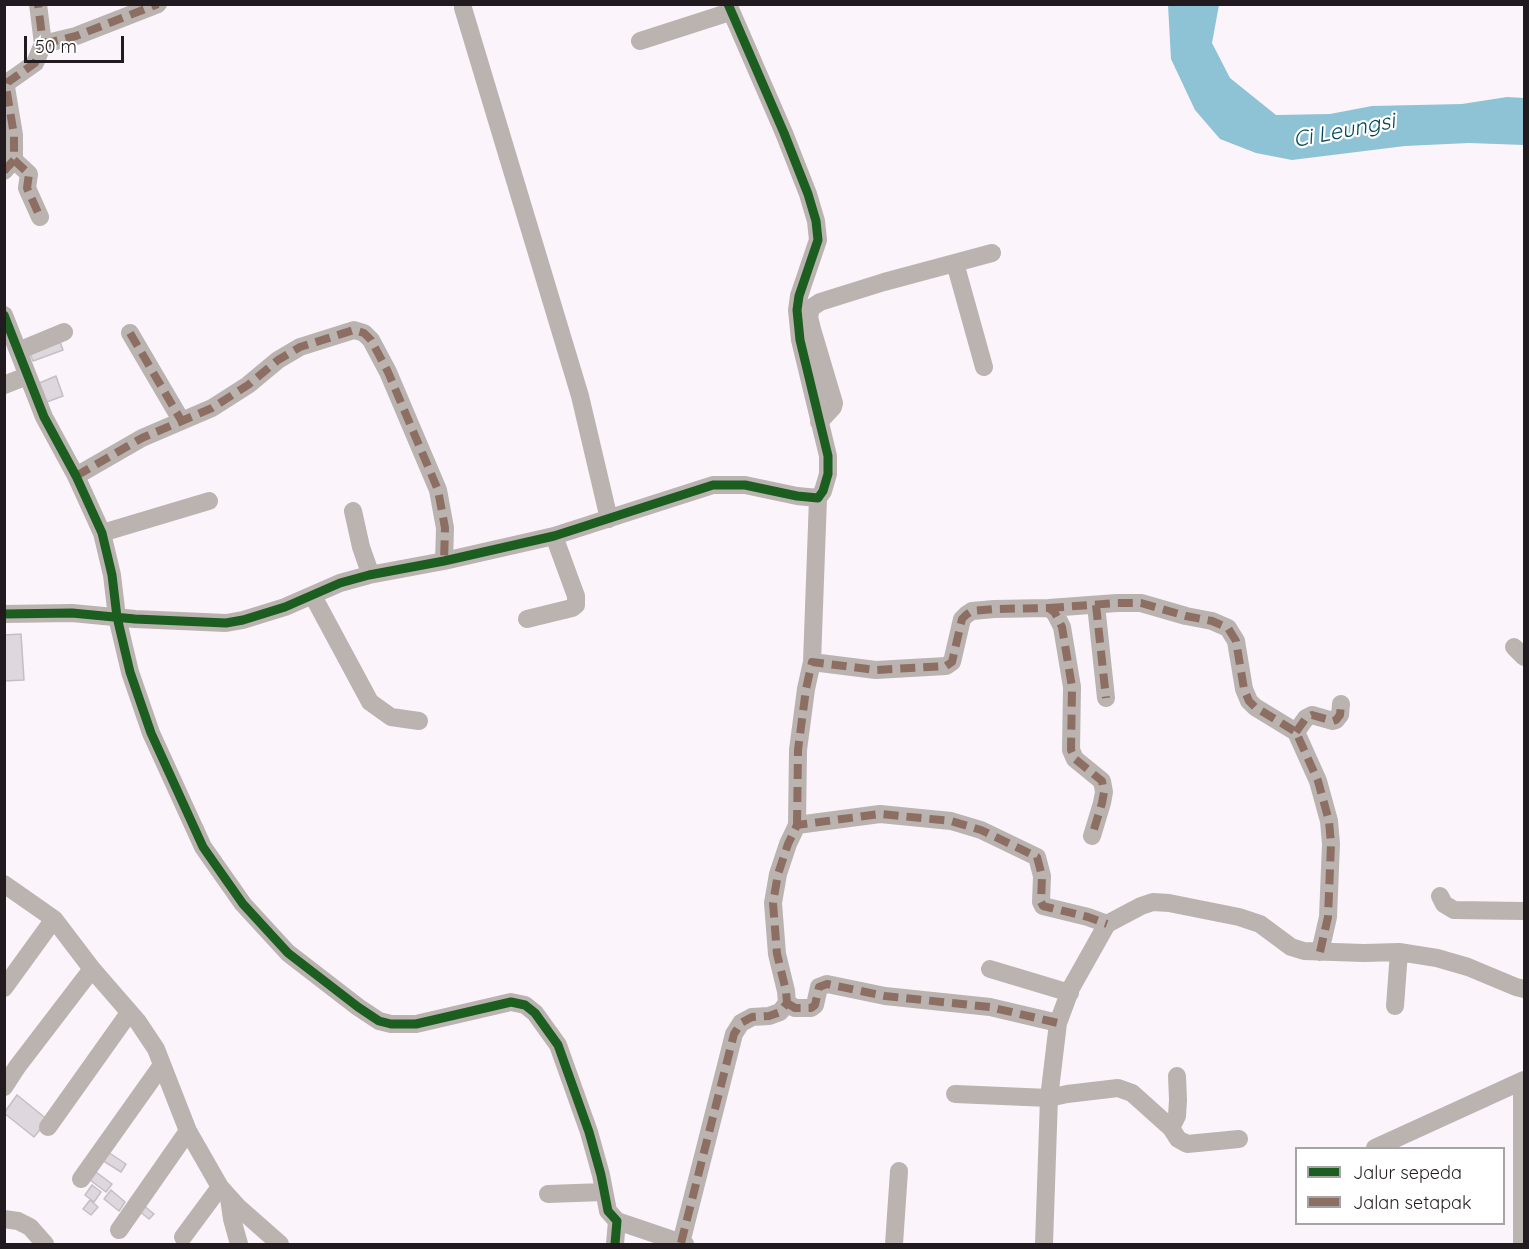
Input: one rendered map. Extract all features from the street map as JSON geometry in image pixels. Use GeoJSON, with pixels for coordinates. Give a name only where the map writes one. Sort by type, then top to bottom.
{"type":"FeatureCollection","features":[{"type":"Feature","properties":{"kind":"street"},"geometry":{"type":"LineString","coordinates":[[38,4],[43,44],[35,63],[8,82],[6,87],[14,135],[9,166],[29,174],[27,188],[40,217]]}},
{"type":"Feature","properties":{"kind":"street"},"geometry":{"type":"LineString","coordinates":[[43,44],[76,36],[158,4]]}},
{"type":"Feature","properties":{"kind":"street"},"geometry":{"type":"LineString","coordinates":[[463,8],[580,396],[609,519]]}},
{"type":"Feature","properties":{"kind":"street"},"geometry":{"type":"LineString","coordinates":[[4,315],[44,417],[102,533],[112,575],[117,617],[130,672],[151,733],[203,847],[243,904],[288,953],[379,1021],[391,1024],[416,1024],[511,1002],[525,1005],[535,1013],[558,1045],[594,1147],[608,1211],[617,1221],[683,1244],[734,1034],[741,1023],[752,1017],[769,1016],[780,1012],[787,1003],[777,954],[773,903],[778,874],[797,825],[798,750],[812,662],[818,498],[823,491],[828,474],[828,456],[798,330],[799,296],[818,240],[816,221],[784,133],[729,8],[640,41]]}},
{"type":"Feature","properties":{"kind":"street"},"geometry":{"type":"LineString","coordinates":[[819,422],[834,403],[809,317],[811,308],[820,302],[992,253]]}},
{"type":"Feature","properties":{"kind":"street"},"geometry":{"type":"LineString","coordinates":[[955,263],[984,367]]}},
{"type":"Feature","properties":{"kind":"street"},"geometry":{"type":"LineString","coordinates":[[76,477],[142,438],[212,408],[248,385],[278,360],[300,347],[354,330],[364,333],[371,340],[388,372],[438,489],[445,528],[444,561]]}},
{"type":"Feature","properties":{"kind":"street"},"geometry":{"type":"LineString","coordinates":[[18,351],[64,332]]}},
{"type":"Feature","properties":{"kind":"street"},"geometry":{"type":"LineString","coordinates":[[130,333],[181,420]]}},
{"type":"Feature","properties":{"kind":"street"},"geometry":{"type":"LineString","coordinates":[[4,385],[27,376]]}},
{"type":"Feature","properties":{"kind":"street"},"geometry":{"type":"LineString","coordinates":[[4,614],[72,613],[226,623],[264,614],[369,575],[554,536],[713,485],[746,485],[818,498]]}},
{"type":"Feature","properties":{"kind":"street"},"geometry":{"type":"LineString","coordinates":[[102,533],[209,501]]}},
{"type":"Feature","properties":{"kind":"street"},"geometry":{"type":"LineString","coordinates":[[353,511],[369,575]]}},
{"type":"Feature","properties":{"kind":"street"},"geometry":{"type":"LineString","coordinates":[[527,619],[576,605],[576,596],[554,536]]}},
{"type":"Feature","properties":{"kind":"street"},"geometry":{"type":"LineString","coordinates":[[313,596],[370,702],[391,717],[419,721]]}},
{"type":"Feature","properties":{"kind":"street"},"geometry":{"type":"LineString","coordinates":[[812,662],[876,670],[946,666],[952,662],[962,619],[972,611],[994,609],[1141,603],[1212,621],[1228,628],[1236,641],[1244,689],[1249,701],[1296,732],[1318,781],[1329,821],[1330,876],[1328,917],[1320,952]]}},
{"type":"Feature","properties":{"kind":"street"},"geometry":{"type":"LineString","coordinates":[[1096,605],[1106,698]]}},
{"type":"Feature","properties":{"kind":"street"},"geometry":{"type":"LineString","coordinates":[[1049,608],[1055,613],[1062,627],[1072,687],[1071,750],[1075,759],[1102,781],[1104,792],[1092,836]]}},
{"type":"Feature","properties":{"kind":"street"},"geometry":{"type":"LineString","coordinates":[[1296,732],[1306,718],[1312,715],[1336,720],[1340,715],[1341,704]]}},
{"type":"Feature","properties":{"kind":"street"},"geometry":{"type":"LineString","coordinates":[[797,825],[880,814],[951,821],[981,830],[1037,857],[1041,870],[1041,903],[1043,906],[1107,924]]}},
{"type":"Feature","properties":{"kind":"street"},"geometry":{"type":"LineString","coordinates":[[4,884],[54,919],[92,969],[146,1032],[162,1065],[188,1131],[225,1192],[280,1245]]}},
{"type":"Feature","properties":{"kind":"street"},"geometry":{"type":"LineString","coordinates":[[1440,896],[1444,904],[1454,910],[1466,912],[1524,911]]}},
{"type":"Feature","properties":{"kind":"street"},"geometry":{"type":"LineString","coordinates":[[1044,1245],[1049,1098],[1058,1023],[1082,968],[1107,924],[1147,904],[1169,903],[1239,917],[1260,924],[1291,947],[1320,952],[1421,954],[1468,967],[1524,989]]}},
{"type":"Feature","properties":{"kind":"street"},"geometry":{"type":"LineString","coordinates":[[4,988],[54,919]]}},
{"type":"Feature","properties":{"kind":"street"},"geometry":{"type":"LineString","coordinates":[[1395,1006],[1399,952]]}},
{"type":"Feature","properties":{"kind":"street"},"geometry":{"type":"LineString","coordinates":[[4,1088],[11,1062],[92,969]]}},
{"type":"Feature","properties":{"kind":"street"},"geometry":{"type":"LineString","coordinates":[[990,969],[1070,993]]}},
{"type":"Feature","properties":{"kind":"street"},"geometry":{"type":"LineString","coordinates":[[787,1003],[795,1008],[810,1008],[815,1005],[819,987],[827,984],[885,996],[990,1007],[1058,1023]]}},
{"type":"Feature","properties":{"kind":"street"},"geometry":{"type":"LineString","coordinates":[[48,1126],[129,1013]]}},
{"type":"Feature","properties":{"kind":"street"},"geometry":{"type":"LineString","coordinates":[[81,1179],[162,1065]]}},
{"type":"Feature","properties":{"kind":"street"},"geometry":{"type":"LineString","coordinates":[[1171,1128],[1177,1116],[1177,1076]]}},
{"type":"Feature","properties":{"kind":"street"},"geometry":{"type":"LineString","coordinates":[[1379,1147],[1523,1080],[1522,1245]]}},
{"type":"Feature","properties":{"kind":"street"},"geometry":{"type":"LineString","coordinates":[[955,1094],[1049,1098],[1118,1088],[1132,1093],[1171,1128],[1178,1139],[1187,1144],[1239,1139]]}},
{"type":"Feature","properties":{"kind":"street"},"geometry":{"type":"LineString","coordinates":[[119,1230],[188,1131]]}},
{"type":"Feature","properties":{"kind":"street"},"geometry":{"type":"LineString","coordinates":[[894,1245],[899,1171]]}},
{"type":"Feature","properties":{"kind":"street"},"geometry":{"type":"LineString","coordinates":[[183,1237],[225,1192]]}},
{"type":"Feature","properties":{"kind":"street"},"geometry":{"type":"LineString","coordinates":[[225,1192],[239,1245]]}},
{"type":"Feature","properties":{"kind":"street"},"geometry":{"type":"LineString","coordinates":[[549,1194],[603,1192]]}},
{"type":"Feature","properties":{"kind":"street"},"geometry":{"type":"LineString","coordinates":[[4,1219],[18,1221],[30,1227],[45,1245]]}},
{"type":"Feature","properties":{"kind":"street"},"geometry":{"type":"LineString","coordinates":[[615,1245],[617,1221]]}},
{"type":"Feature","properties":{"kind":"water","name":"Ci Leungsi"},"geometry":{"type":"Polygon","coordinates":[[[1168,5],[1219,5],[1212,43],[1230,78],[1276,115],[1330,114],[1372,106],[1462,104],[1507,97],[1524,98],[1524,145],[1469,143],[1405,146],[1292,160],[1256,153],[1220,139],[1195,110],[1171,59],[1168,5]]]}},
{"type":"Feature","properties":{"kind":"building"},"geometry":{"type":"Polygon","coordinates":[[[59,339],[63,350],[33,361],[29,351],[59,339]]]}},
{"type":"Feature","properties":{"kind":"building"},"geometry":{"type":"Polygon","coordinates":[[[56,376],[63,396],[44,403],[37,384],[56,376]]]}},
{"type":"Feature","properties":{"kind":"building"},"geometry":{"type":"Polygon","coordinates":[[[21,634],[24,680],[4,681],[4,635],[21,634]]]}},
{"type":"Feature","properties":{"kind":"building"},"geometry":{"type":"Polygon","coordinates":[[[17,1095],[48,1120],[34,1137],[4,1113],[17,1095]]]}},
{"type":"Feature","properties":{"kind":"building"},"geometry":{"type":"Polygon","coordinates":[[[108,1152],[126,1164],[121,1172],[102,1160],[108,1152]]]}},
{"type":"Feature","properties":{"kind":"building"},"geometry":{"type":"Polygon","coordinates":[[[96,1172],[112,1184],[106,1192],[90,1180],[96,1172]]]}},
{"type":"Feature","properties":{"kind":"building"},"geometry":{"type":"Polygon","coordinates":[[[92,1185],[101,1192],[94,1202],[85,1195],[92,1185]]]}},
{"type":"Feature","properties":{"kind":"building"},"geometry":{"type":"Polygon","coordinates":[[[111,1190],[125,1202],[119,1211],[104,1199],[111,1190]]]}},
{"type":"Feature","properties":{"kind":"building"},"geometry":{"type":"Polygon","coordinates":[[[90,1200],[98,1207],[91,1215],[83,1209],[90,1200]]]}},
{"type":"Feature","properties":{"kind":"building"},"geometry":{"type":"Polygon","coordinates":[[[143,1205],[154,1214],[149,1219],[138,1210],[143,1205]]]}},
{"type":"Feature","properties":{"kind":"marked path"},"geometry":{"type":"LineString","coordinates":[[4,171],[14,160],[14,135],[6,87],[8,82],[35,63],[43,44],[38,4]]}},
{"type":"Feature","properties":{"kind":"marked path"},"geometry":{"type":"LineString","coordinates":[[43,44],[76,36],[158,4]]}},
{"type":"Feature","properties":{"kind":"marked path"},"geometry":{"type":"LineString","coordinates":[[14,160],[29,174],[27,188],[40,217]]}},
{"type":"Feature","properties":{"kind":"marked path"},"geometry":{"type":"LineString","coordinates":[[76,476],[142,438],[212,408],[248,385],[278,360],[300,347],[354,330],[364,333],[371,340],[388,372],[438,490],[445,528],[444,561]]}},
{"type":"Feature","properties":{"kind":"marked path"},"geometry":{"type":"LineString","coordinates":[[130,333],[181,420]]}},
{"type":"Feature","properties":{"kind":"marked path"},"geometry":{"type":"LineString","coordinates":[[1049,608],[1141,603],[1212,621],[1228,628],[1236,641],[1244,689],[1249,701],[1296,732],[1318,781],[1329,821],[1331,844],[1328,917],[1320,952]]}},
{"type":"Feature","properties":{"kind":"marked path"},"geometry":{"type":"LineString","coordinates":[[1096,605],[1106,698]]}},
{"type":"Feature","properties":{"kind":"marked path"},"geometry":{"type":"LineString","coordinates":[[797,825],[798,750],[812,662],[876,670],[946,666],[952,662],[962,619],[972,611],[1049,608],[1055,613],[1062,627],[1072,687],[1071,750],[1075,759],[1102,781],[1104,792],[1092,836]]}},
{"type":"Feature","properties":{"kind":"marked path"},"geometry":{"type":"LineString","coordinates":[[1296,732],[1306,718],[1312,715],[1336,720],[1340,715],[1341,704]]}},
{"type":"Feature","properties":{"kind":"marked path"},"geometry":{"type":"LineString","coordinates":[[681,1243],[734,1034],[741,1023],[752,1017],[769,1016],[780,1012],[787,1003],[777,954],[773,903],[778,874],[797,825],[880,814],[951,821],[981,830],[1037,857],[1042,876],[1041,902],[1043,906],[1107,924]]}},
{"type":"Feature","properties":{"kind":"marked path"},"geometry":{"type":"LineString","coordinates":[[787,1003],[795,1008],[811,1008],[815,1005],[819,987],[827,984],[885,996],[990,1007],[1058,1023]]}},
{"type":"Feature","properties":{"kind":"cycle path"},"geometry":{"type":"LineString","coordinates":[[4,614],[72,613],[135,619],[226,623],[285,607],[340,583],[554,536],[713,485],[745,485],[818,498],[823,491],[828,474],[828,456],[800,340],[797,310],[799,296],[818,240],[816,221],[784,133],[728,4]]}},
{"type":"Feature","properties":{"kind":"cycle path"},"geometry":{"type":"LineString","coordinates":[[4,315],[44,417],[76,476],[102,533],[112,575],[117,617],[130,672],[151,733],[203,847],[243,904],[288,953],[379,1021],[391,1024],[416,1024],[511,1002],[525,1005],[535,1013],[558,1045],[589,1132],[608,1211],[617,1221],[615,1244]]}}]}
